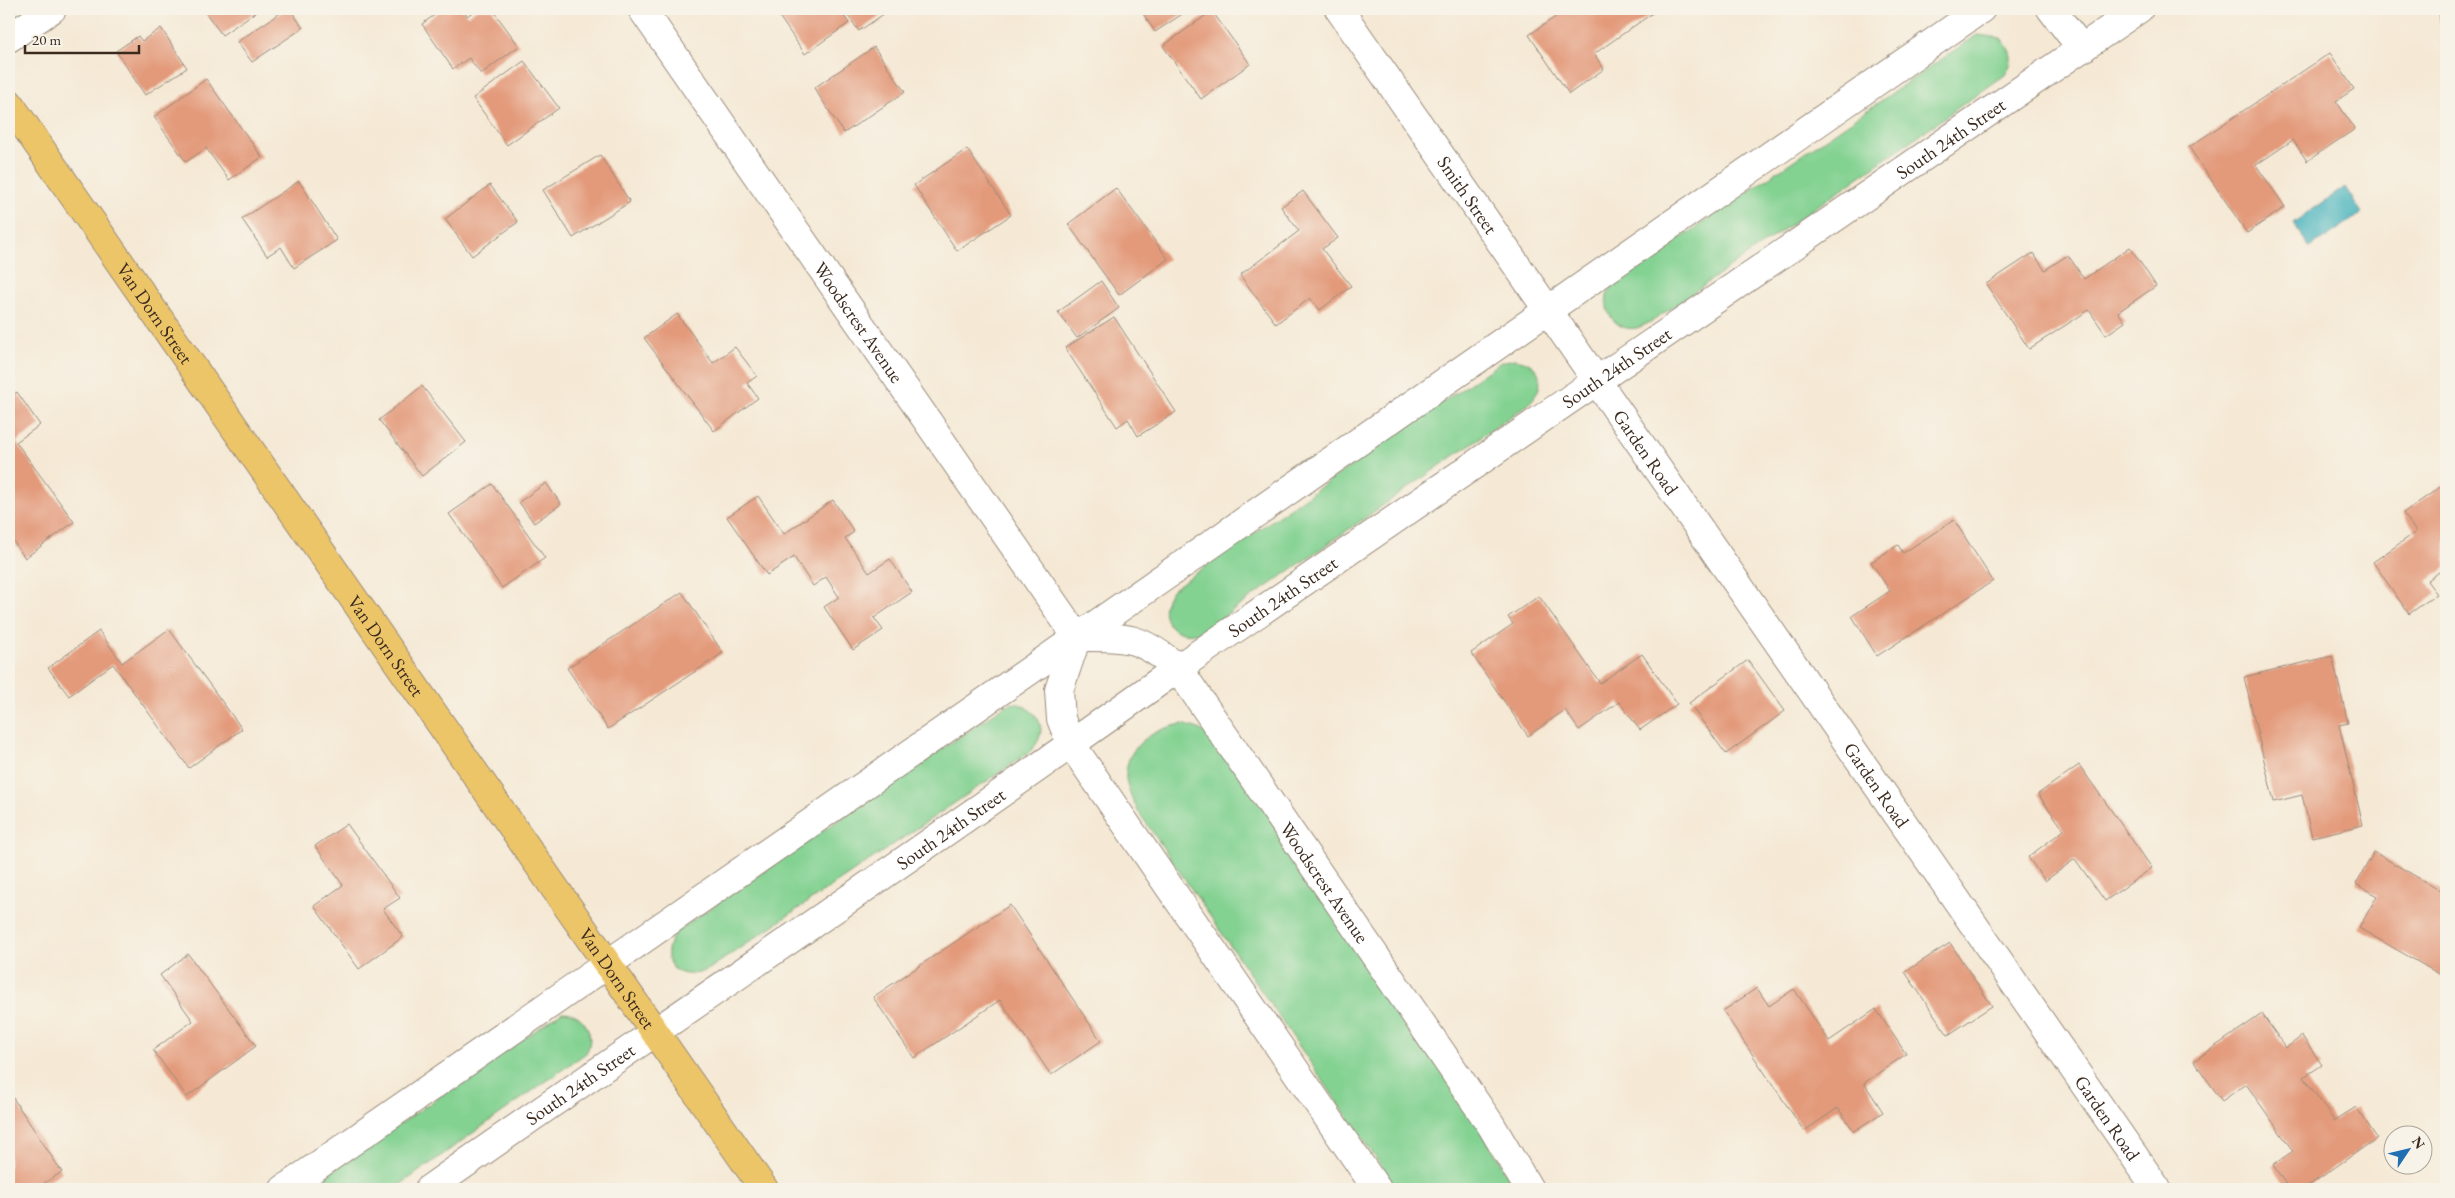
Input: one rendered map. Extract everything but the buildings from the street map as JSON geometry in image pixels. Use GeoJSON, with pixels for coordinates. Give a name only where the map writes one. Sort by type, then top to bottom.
{"type":"FeatureCollection","features":[{"type":"Feature","properties":{"kind":"main road","name":"Van Dorn Street"},"geometry":{"type":"LineString","coordinates":[[9,103],[764,1189]]}},
{"type":"Feature","properties":{"kind":"street"},"geometry":{"type":"LineString","coordinates":[[9,38],[52,9]]}},
{"type":"Feature","properties":{"kind":"street","name":"Woodscrest Avenue"},"geometry":{"type":"LineString","coordinates":[[642,9],[1077,636],[1126,637],[1154,649],[1178,668],[1492,1125],[1529,1189]]}},
{"type":"Feature","properties":{"kind":"street","name":"Smith Street"},"geometry":{"type":"LineString","coordinates":[[1339,9],[1597,380]]}},
{"type":"Feature","properties":{"kind":"street"},"geometry":{"type":"LineString","coordinates":[[284,1189],[606,962],[1549,311],[1981,9]]}},
{"type":"Feature","properties":{"kind":"street"},"geometry":{"type":"LineString","coordinates":[[2051,9],[2082,49]]}},
{"type":"Feature","properties":{"kind":"street","name":"South 24th Street"},"geometry":{"type":"LineString","coordinates":[[429,1189],[654,1031],[1072,744],[1178,668],[2139,9]]}},
{"type":"Feature","properties":{"kind":"street","name":"Garden Road"},"geometry":{"type":"LineString","coordinates":[[1597,380],[2157,1189]]}},
{"type":"Feature","properties":{"kind":"street"},"geometry":{"type":"LineString","coordinates":[[1077,636],[1058,690],[1061,719],[1072,744],[1377,1189]]}},
{"type":"Feature","properties":{"kind":"green space"},"geometry":{"type":"Polygon","coordinates":[[[1977,35],[2001,38],[2005,43],[2010,52],[2011,60],[2005,75],[1654,320],[1640,327],[1629,328],[1623,327],[1613,320],[1607,309],[1606,302],[1610,289],[1619,280],[1977,35]]]}},
{"type":"Feature","properties":{"kind":"green space"},"geometry":{"type":"Polygon","coordinates":[[[1514,359],[1531,365],[1539,376],[1538,391],[1527,405],[1203,631],[1182,633],[1168,624],[1164,608],[1173,589],[1501,362],[1514,359]]]}},
{"type":"Feature","properties":{"kind":"green space"},"geometry":{"type":"Polygon","coordinates":[[[1016,703],[1032,712],[1040,725],[1039,739],[1027,754],[709,969],[687,974],[679,972],[673,967],[669,961],[668,952],[676,932],[1006,705],[1016,703]]]}},
{"type":"Feature","properties":{"kind":"green space"},"geometry":{"type":"Polygon","coordinates":[[[1183,724],[1199,729],[1216,740],[1461,1095],[1516,1189],[1397,1189],[1138,811],[1126,779],[1128,763],[1132,754],[1145,739],[1154,733],[1183,724]]]}},
{"type":"Feature","properties":{"kind":"green space"},"geometry":{"type":"Polygon","coordinates":[[[562,1012],[576,1015],[586,1025],[590,1039],[586,1053],[394,1189],[306,1189],[562,1012]]]}},
{"type":"Feature","properties":{"kind":"water"},"geometry":{"type":"Polygon","coordinates":[[[2345,187],[2362,213],[2310,248],[2293,223],[2345,187]]]}}]}
